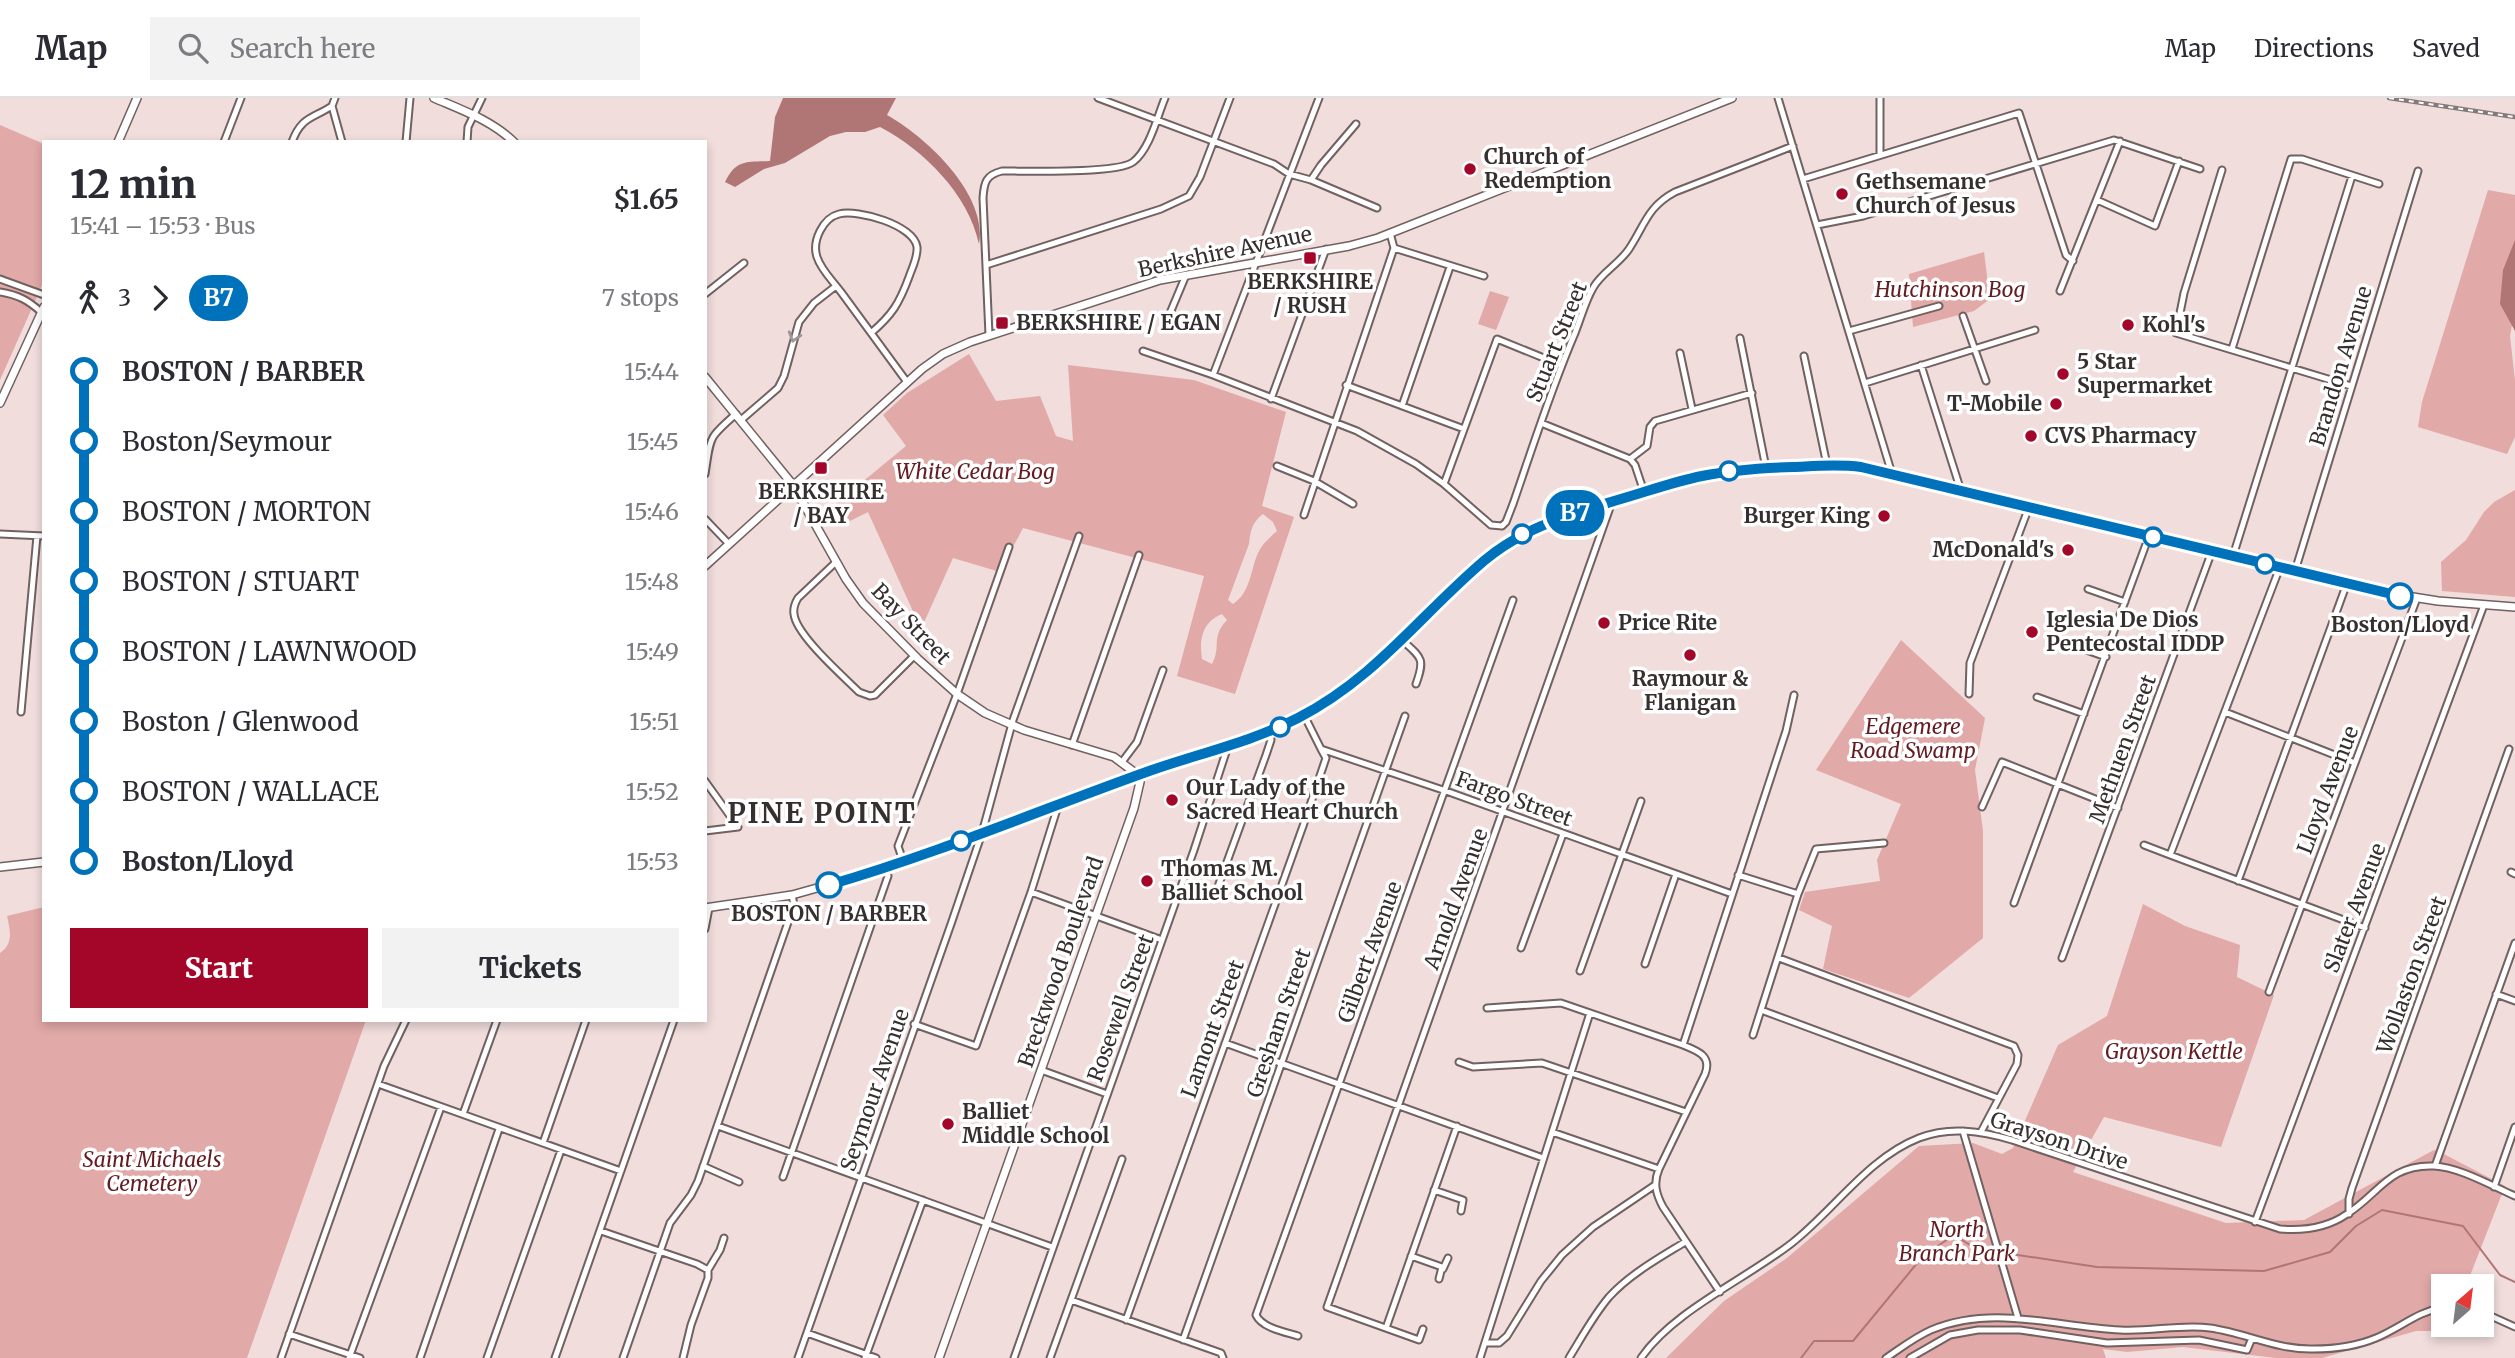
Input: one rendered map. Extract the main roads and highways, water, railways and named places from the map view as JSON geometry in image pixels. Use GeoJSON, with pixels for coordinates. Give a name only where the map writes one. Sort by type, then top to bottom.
{"type":"FeatureCollection","features":[{"type":"Feature","properties":{"kind":"main road"},"geometry":{"type":"LineString","coordinates":[[119,140],[136,98]]}},
{"type":"Feature","properties":{"kind":"main road"},"geometry":{"type":"LineString","coordinates":[[434,98],[473,114],[503,131],[512,140]]}},
{"type":"Feature","properties":{"kind":"main road","name":"Berkshire Avenue"},"geometry":{"type":"LineString","coordinates":[[707,564],[907,382],[943,354],[989,335],[1160,280],[1326,250],[1390,233],[1732,98]]}},
{"type":"Feature","properties":{"kind":"main road"},"geometry":{"type":"LineString","coordinates":[[0,403],[42,311]]}},
{"type":"Feature","properties":{"kind":"main road","name":"Bay Street"},"geometry":{"type":"LineString","coordinates":[[707,379],[793,485],[836,562],[863,603],[914,656],[957,694],[985,713],[1012,725],[1114,757],[1138,775]]}},
{"type":"Feature","properties":{"kind":"main road"},"geometry":{"type":"LineString","coordinates":[[707,908],[792,895],[885,867],[1059,806],[1138,775],[1269,731],[1304,715],[1359,678],[1403,641],[1483,562],[1507,543],[1549,522],[1702,476],[1766,468],[1851,466],[2417,598],[2515,607]]}},
{"type":"Feature","properties":{"kind":"main road","name":"Breckwood Boulevard"},"geometry":{"type":"LineString","coordinates":[[939,1358],[1139,793],[1138,775]]}},
{"type":"Feature","properties":{"kind":"main road"},"geometry":{"type":"LineString","coordinates":[[0,867],[42,862]]}},
{"type":"Feature","properties":{"kind":"waterway"},"geometry":{"type":"LineString","coordinates":[[2005,1253],[2097,1267],[2264,1271],[2330,1252],[2356,1226],[2382,1210],[2463,1226],[2500,1275],[2515,1282]]}},
{"type":"Feature","properties":{"kind":"waterway"},"geometry":{"type":"LineString","coordinates":[[1801,1358],[1814,1341],[1853,1341],[1923,1256],[1954,1235],[1989,1257],[1995,1255]]}},
{"type":"Feature","properties":{"kind":"railway"},"geometry":{"type":"LineString","coordinates":[[2389,98],[2515,117]]}},
{"type":"Feature","properties":{"kind":"place","name":"Church of Redemption"},"geometry":{"type":"Point","coordinates":[1470,169]}},
{"type":"Feature","properties":{"kind":"place","name":"Gethsemane Church of Jesus"},"geometry":{"type":"Point","coordinates":[1842,194]}},
{"type":"Feature","properties":{"kind":"place","name":"BERKSHIRE / RUSH"},"geometry":{"type":"Point","coordinates":[1310,258]}},
{"type":"Feature","properties":{"kind":"place","name":"BERKSHIRE / EGAN"},"geometry":{"type":"Point","coordinates":[1002,323]}},
{"type":"Feature","properties":{"kind":"place","name":"Kohl's"},"geometry":{"type":"Point","coordinates":[2128,325]}},
{"type":"Feature","properties":{"kind":"place","name":"5 Star Supermarket"},"geometry":{"type":"Point","coordinates":[2063,374]}},
{"type":"Feature","properties":{"kind":"place","name":"T-Mobile"},"geometry":{"type":"Point","coordinates":[2056,404]}},
{"type":"Feature","properties":{"kind":"place","name":"CVS Pharmacy"},"geometry":{"type":"Point","coordinates":[2031,436]}},
{"type":"Feature","properties":{"kind":"place","name":"BERKSHIRE / BAY"},"geometry":{"type":"Point","coordinates":[821,468]}},
{"type":"Feature","properties":{"kind":"place","name":"Burger King"},"geometry":{"type":"Point","coordinates":[1884,516]}},
{"type":"Feature","properties":{"kind":"place","name":"McDonald's"},"geometry":{"type":"Point","coordinates":[2068,550]}},
{"type":"Feature","properties":{"kind":"place","name":"Boston/Lloyd"},"geometry":{"type":"Point","coordinates":[2400,596]}},
{"type":"Feature","properties":{"kind":"place","name":"Price Rite"},"geometry":{"type":"Point","coordinates":[1604,623]}},
{"type":"Feature","properties":{"kind":"place","name":"Iglesia De Dios Pentecostal IDDP"},"geometry":{"type":"Point","coordinates":[2032,632]}},
{"type":"Feature","properties":{"kind":"place","name":"Raymour & Flanigan"},"geometry":{"type":"Point","coordinates":[1690,655]}},
{"type":"Feature","properties":{"kind":"place","name":"Our Lady of the Sacred Heart Church"},"geometry":{"type":"Point","coordinates":[1172,800]}},
{"type":"Feature","properties":{"kind":"place","name":"Thomas M. Balliet School"},"geometry":{"type":"Point","coordinates":[1147,881]}},
{"type":"Feature","properties":{"kind":"place","name":"BOSTON / BARBER"},"geometry":{"type":"Point","coordinates":[829,885]}},
{"type":"Feature","properties":{"kind":"place","name":"Balliet Middle School"},"geometry":{"type":"Point","coordinates":[948,1124]}},
{"type":"Feature","properties":{"kind":"district","name":"PINE POINT"},"geometry":{"type":"Point","coordinates":[822,813]}},
{"type":"Feature","properties":{"kind":"park label","name":"Hutchinson Bog"},"geometry":{"type":"Point","coordinates":[1950,290]}},
{"type":"Feature","properties":{"kind":"park label","name":"White Cedar Bog"},"geometry":{"type":"Point","coordinates":[975,472]}},
{"type":"Feature","properties":{"kind":"park label","name":"Edgemere Road Swamp"},"geometry":{"type":"Point","coordinates":[1913,739]}},
{"type":"Feature","properties":{"kind":"park label","name":"Grayson Kettle"},"geometry":{"type":"Point","coordinates":[2174,1052]}},
{"type":"Feature","properties":{"kind":"park label","name":"Saint Michaels Cemetery"},"geometry":{"type":"Point","coordinates":[152,1172]}},
{"type":"Feature","properties":{"kind":"park label","name":"North Branch Park"},"geometry":{"type":"Point","coordinates":[1957,1242]}}]}
